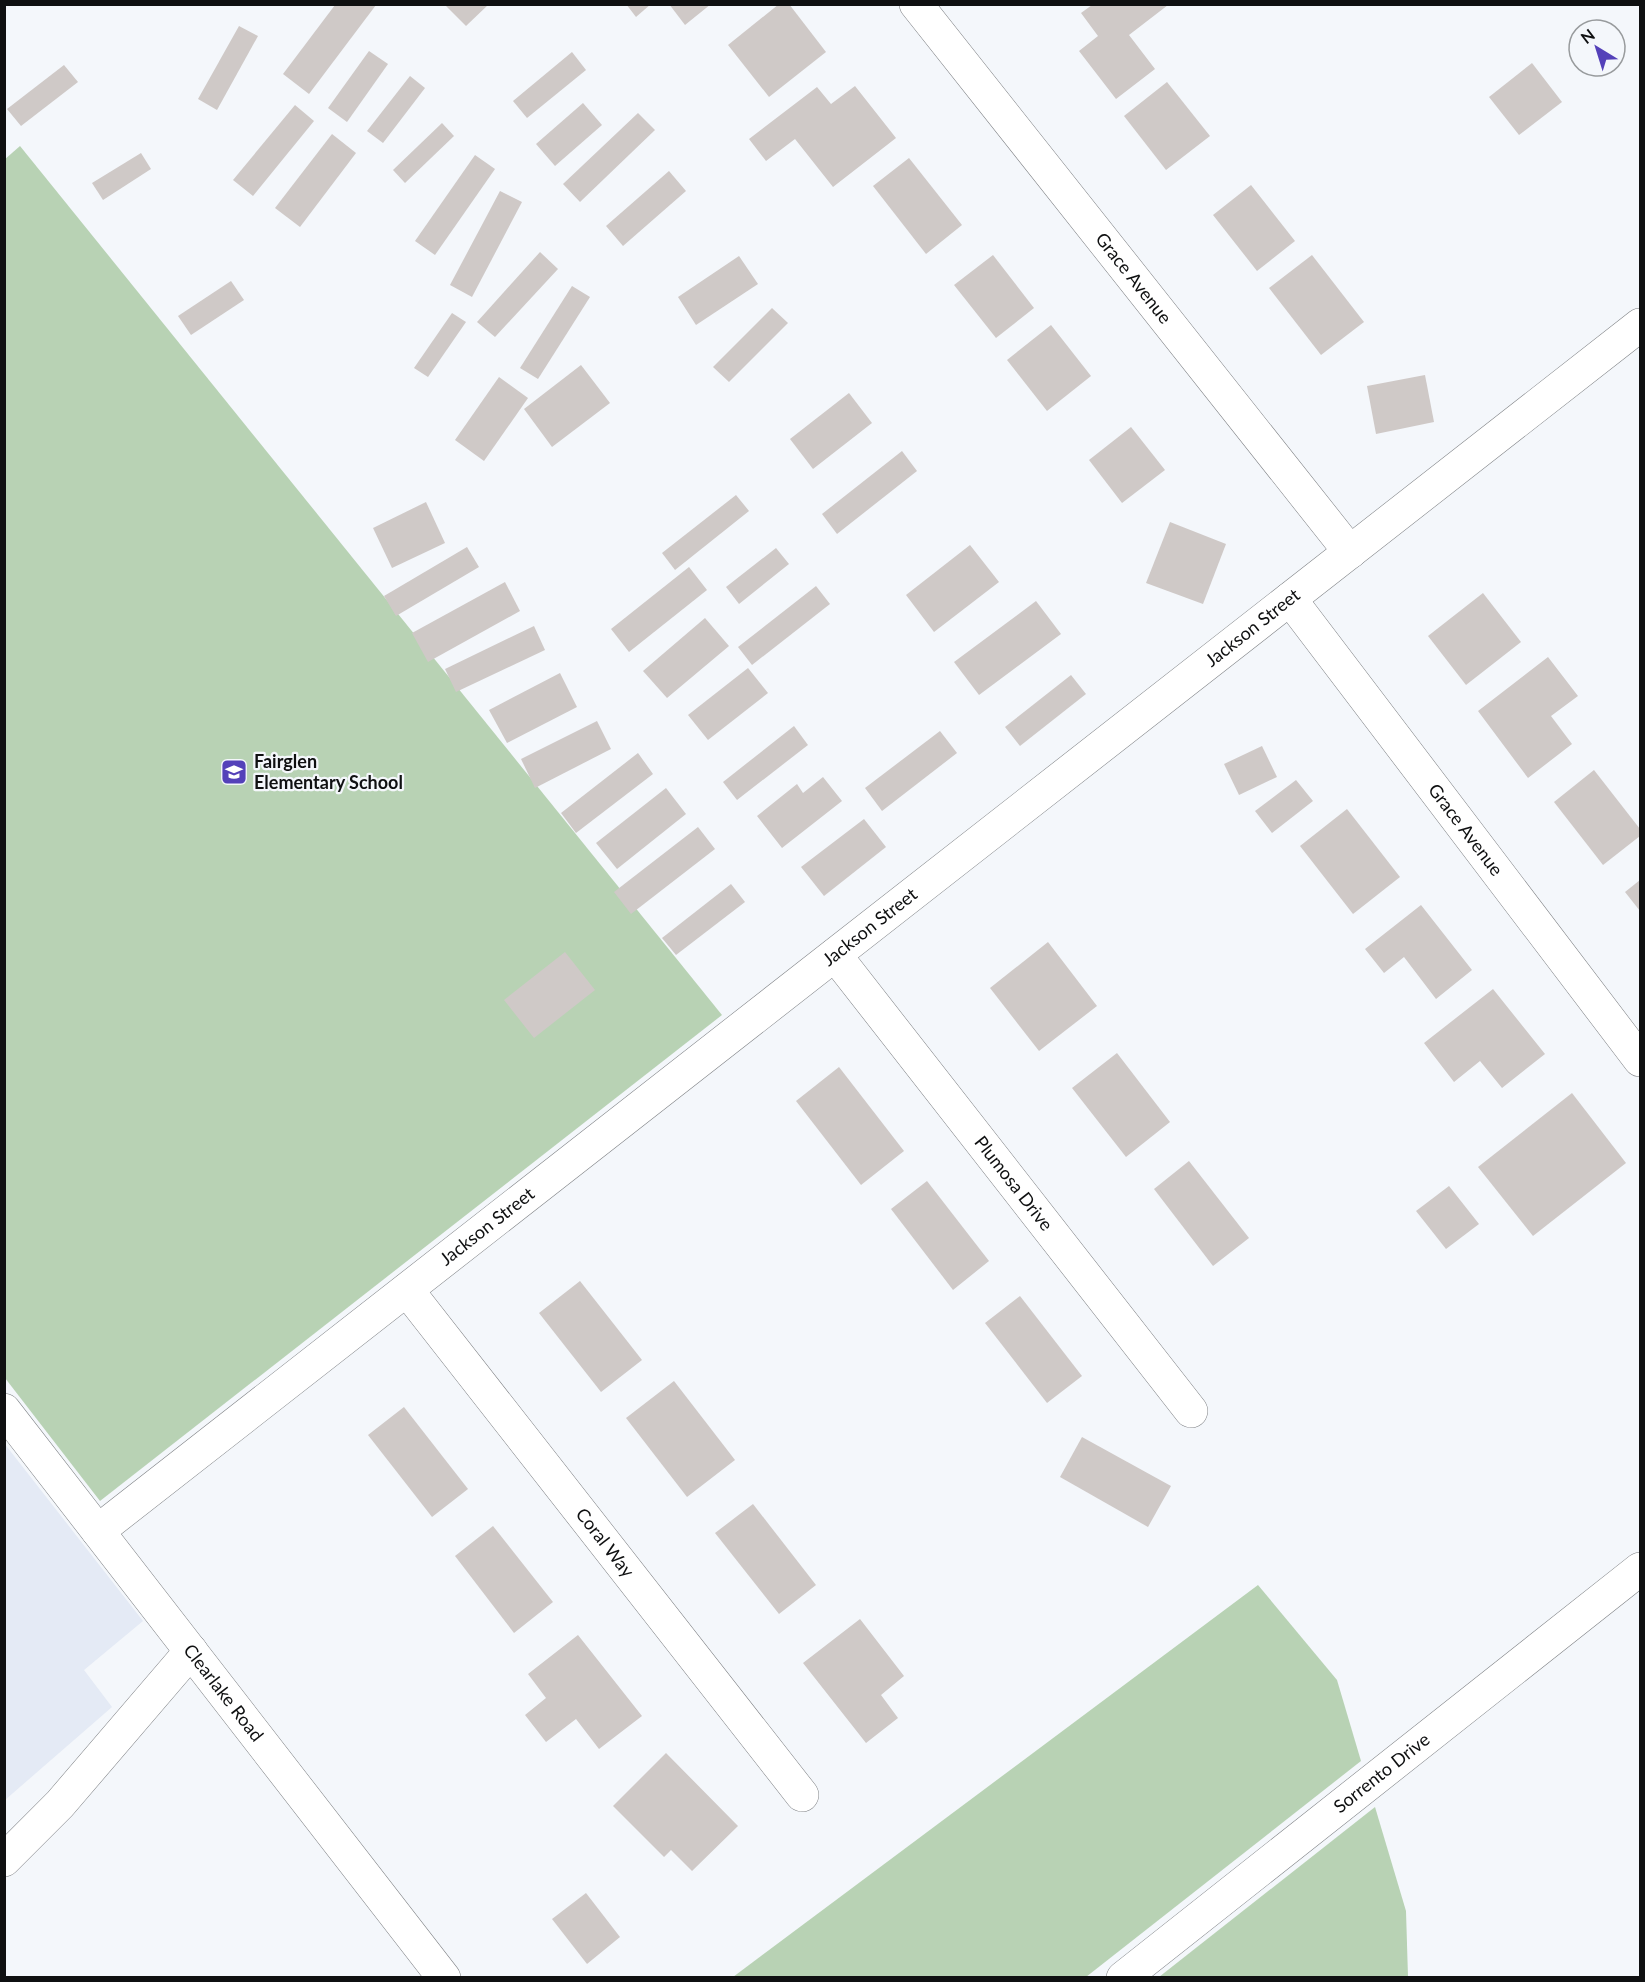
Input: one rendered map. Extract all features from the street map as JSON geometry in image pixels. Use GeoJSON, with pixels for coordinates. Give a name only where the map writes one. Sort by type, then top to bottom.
{"type":"FeatureCollection","features":[{"type":"Feature","properties":{"kind":"street","name":"Grace Avenue"},"geometry":{"type":"LineString","coordinates":[[916,4],[1350,552]]}},
{"type":"Feature","properties":{"kind":"street","name":"Jackson Street"},"geometry":{"type":"LineString","coordinates":[[99,1531],[1641,325]]}},
{"type":"Feature","properties":{"kind":"street","name":"Grace Avenue"},"geometry":{"type":"LineString","coordinates":[[1290,599],[1640,1060]]}},
{"type":"Feature","properties":{"kind":"street","name":"Plumosa Drive"},"geometry":{"type":"LineString","coordinates":[[835,955],[1191,1411]]}},
{"type":"Feature","properties":{"kind":"street","name":"Coral Way"},"geometry":{"type":"LineString","coordinates":[[407,1290],[801,1795]]}},
{"type":"Feature","properties":{"kind":"street","name":"Clearlake Road"},"geometry":{"type":"LineString","coordinates":[[10,1430],[99,1531],[444,1977]]}},
{"type":"Feature","properties":{"kind":"street","name":"Sorrento Drive"},"geometry":{"type":"LineString","coordinates":[[1123,1977],[1641,1569]]}},
{"type":"Feature","properties":{"kind":"street"},"geometry":{"type":"LineString","coordinates":[[4,1860],[60,1804],[191,1651]]}},
{"type":"Feature","properties":{"kind":"shaded area"},"geometry":{"type":"Polygon","coordinates":[[[4,1443],[143,1621],[84,1670],[112,1707],[5,1800],[4,1443]]]}},
{"type":"Feature","properties":{"kind":"green space"},"geometry":{"type":"Polygon","coordinates":[[[20,146],[722,1015],[100,1501],[5,1378],[4,160],[20,146]]]}},
{"type":"Feature","properties":{"kind":"green space"},"geometry":{"type":"Polygon","coordinates":[[[1258,1585],[1337,1680],[1361,1761],[1086,1977],[733,1977],[1258,1585]]]}},
{"type":"Feature","properties":{"kind":"green space"},"geometry":{"type":"Polygon","coordinates":[[[1375,1807],[1406,1911],[1408,1977],[1159,1977],[1375,1807]]]}},
{"type":"Feature","properties":{"kind":"building"},"geometry":{"type":"Polygon","coordinates":[[[448,4],[489,4],[466,26],[446,6],[448,4]]]}},
{"type":"Feature","properties":{"kind":"building"},"geometry":{"type":"Polygon","coordinates":[[[626,4],[651,4],[636,17],[626,4]]]}},
{"type":"Feature","properties":{"kind":"building"},"geometry":{"type":"Polygon","coordinates":[[[669,4],[711,4],[685,25],[669,4]]]}},
{"type":"Feature","properties":{"kind":"building"},"geometry":{"type":"Polygon","coordinates":[[[779,4],[789,4],[826,52],[769,97],[728,45],[779,4]]]}},
{"type":"Feature","properties":{"kind":"building"},"geometry":{"type":"Polygon","coordinates":[[[335,5],[376,5],[309,94],[283,74],[335,5]]]}},
{"type":"Feature","properties":{"kind":"building"},"geometry":{"type":"Polygon","coordinates":[[[1092,5],[1168,5],[1129,35],[1155,69],[1116,99],[1079,51],[1098,36],[1081,13],[1092,5]]]}},
{"type":"Feature","properties":{"kind":"building"},"geometry":{"type":"Polygon","coordinates":[[[239,26],[258,36],[217,110],[198,99],[239,26]]]}},
{"type":"Feature","properties":{"kind":"building"},"geometry":{"type":"Polygon","coordinates":[[[369,51],[388,64],[347,122],[328,108],[369,51]]]}},
{"type":"Feature","properties":{"kind":"building"},"geometry":{"type":"Polygon","coordinates":[[[572,52],[586,70],[527,118],[513,101],[572,52]]]}},
{"type":"Feature","properties":{"kind":"building"},"geometry":{"type":"Polygon","coordinates":[[[1532,63],[1562,102],[1519,135],[1489,97],[1532,63]]]}},
{"type":"Feature","properties":{"kind":"building"},"geometry":{"type":"Polygon","coordinates":[[[64,65],[78,82],[21,126],[7,109],[64,65]]]}},
{"type":"Feature","properties":{"kind":"building"},"geometry":{"type":"Polygon","coordinates":[[[410,76],[425,88],[383,143],[367,131],[410,76]]]}},
{"type":"Feature","properties":{"kind":"building"},"geometry":{"type":"Polygon","coordinates":[[[1167,82],[1210,136],[1166,170],[1124,116],[1167,82]]]}},
{"type":"Feature","properties":{"kind":"building"},"geometry":{"type":"Polygon","coordinates":[[[855,86],[896,138],[833,187],[795,139],[766,161],[749,139],[817,87],[831,104],[855,86]]]}},
{"type":"Feature","properties":{"kind":"building"},"geometry":{"type":"Polygon","coordinates":[[[583,103],[602,125],[555,166],[536,144],[583,103]]]}},
{"type":"Feature","properties":{"kind":"building"},"geometry":{"type":"Polygon","coordinates":[[[295,105],[314,121],[253,196],[233,180],[295,105]]]}},
{"type":"Feature","properties":{"kind":"building"},"geometry":{"type":"Polygon","coordinates":[[[638,113],[655,130],[580,202],[563,184],[638,113]]]}},
{"type":"Feature","properties":{"kind":"building"},"geometry":{"type":"Polygon","coordinates":[[[442,123],[454,136],[405,183],[393,170],[442,123]]]}},
{"type":"Feature","properties":{"kind":"building"},"geometry":{"type":"Polygon","coordinates":[[[332,134],[356,153],[300,227],[275,208],[332,134]]]}},
{"type":"Feature","properties":{"kind":"building"},"geometry":{"type":"Polygon","coordinates":[[[141,153],[151,169],[103,200],[92,183],[141,153]]]}},
{"type":"Feature","properties":{"kind":"building"},"geometry":{"type":"Polygon","coordinates":[[[475,155],[495,169],[435,255],[415,241],[475,155]]]}},
{"type":"Feature","properties":{"kind":"building"},"geometry":{"type":"Polygon","coordinates":[[[909,158],[962,225],[926,254],[873,186],[909,158]]]}},
{"type":"Feature","properties":{"kind":"building"},"geometry":{"type":"Polygon","coordinates":[[[669,171],[686,191],[623,246],[606,226],[669,171]]]}},
{"type":"Feature","properties":{"kind":"building"},"geometry":{"type":"Polygon","coordinates":[[[1251,185],[1295,241],[1257,271],[1213,215],[1251,185]]]}},
{"type":"Feature","properties":{"kind":"building"},"geometry":{"type":"Polygon","coordinates":[[[500,191],[522,202],[472,297],[450,285],[500,191]]]}},
{"type":"Feature","properties":{"kind":"building"},"geometry":{"type":"Polygon","coordinates":[[[540,252],[558,269],[495,337],[477,322],[540,252]]]}},
{"type":"Feature","properties":{"kind":"building"},"geometry":{"type":"Polygon","coordinates":[[[993,255],[1034,308],[996,338],[954,285],[993,255]]]}},
{"type":"Feature","properties":{"kind":"building"},"geometry":{"type":"Polygon","coordinates":[[[1312,255],[1364,322],[1321,355],[1269,288],[1312,255]]]}},
{"type":"Feature","properties":{"kind":"building"},"geometry":{"type":"Polygon","coordinates":[[[739,256],[758,284],[696,325],[678,297],[739,256]]]}},
{"type":"Feature","properties":{"kind":"building"},"geometry":{"type":"Polygon","coordinates":[[[231,281],[244,300],[191,335],[178,316],[231,281]]]}},
{"type":"Feature","properties":{"kind":"building"},"geometry":{"type":"Polygon","coordinates":[[[572,286],[590,297],[538,379],[520,368],[572,286]]]}},
{"type":"Feature","properties":{"kind":"building"},"geometry":{"type":"Polygon","coordinates":[[[772,308],[788,323],[729,382],[713,367],[772,308]]]}},
{"type":"Feature","properties":{"kind":"building"},"geometry":{"type":"Polygon","coordinates":[[[452,313],[466,322],[428,377],[414,368],[452,313]]]}},
{"type":"Feature","properties":{"kind":"building"},"geometry":{"type":"Polygon","coordinates":[[[1051,325],[1091,376],[1047,411],[1007,360],[1051,325]]]}},
{"type":"Feature","properties":{"kind":"building"},"geometry":{"type":"Polygon","coordinates":[[[581,365],[610,403],[552,447],[524,409],[581,365]]]}},
{"type":"Feature","properties":{"kind":"building"},"geometry":{"type":"Polygon","coordinates":[[[1425,375],[1434,422],[1376,434],[1367,386],[1425,375]]]}},
{"type":"Feature","properties":{"kind":"building"},"geometry":{"type":"Polygon","coordinates":[[[499,377],[528,398],[484,461],[455,440],[499,377]]]}},
{"type":"Feature","properties":{"kind":"building"},"geometry":{"type":"Polygon","coordinates":[[[849,393],[872,423],[813,469],[790,439],[849,393]]]}},
{"type":"Feature","properties":{"kind":"building"},"geometry":{"type":"Polygon","coordinates":[[[1131,427],[1165,470],[1122,503],[1089,460],[1131,427]]]}},
{"type":"Feature","properties":{"kind":"building"},"geometry":{"type":"Polygon","coordinates":[[[902,451],[917,471],[837,534],[822,514],[902,451]]]}},
{"type":"Feature","properties":{"kind":"building"},"geometry":{"type":"Polygon","coordinates":[[[736,495],[749,511],[675,570],[662,553],[736,495]]]}},
{"type":"Feature","properties":{"kind":"building"},"geometry":{"type":"Polygon","coordinates":[[[426,502],[445,543],[392,568],[373,528],[426,502]]]}},
{"type":"Feature","properties":{"kind":"building"},"geometry":{"type":"Polygon","coordinates":[[[1170,522],[1226,544],[1203,604],[1146,583],[1170,522]]]}},
{"type":"Feature","properties":{"kind":"building"},"geometry":{"type":"Polygon","coordinates":[[[970,545],[999,582],[934,632],[906,595],[970,545]]]}},
{"type":"Feature","properties":{"kind":"building"},"geometry":{"type":"Polygon","coordinates":[[[467,547],[479,567],[396,616],[384,596],[467,547]]]}},
{"type":"Feature","properties":{"kind":"building"},"geometry":{"type":"Polygon","coordinates":[[[776,548],[789,564],[739,604],[726,587],[776,548]]]}},
{"type":"Feature","properties":{"kind":"building"},"geometry":{"type":"Polygon","coordinates":[[[689,567],[707,590],[629,652],[611,629],[689,567]]]}},
{"type":"Feature","properties":{"kind":"building"},"geometry":{"type":"Polygon","coordinates":[[[505,582],[520,611],[428,662],[412,633],[505,582]]]}},
{"type":"Feature","properties":{"kind":"building"},"geometry":{"type":"Polygon","coordinates":[[[816,586],[830,604],[752,665],[738,647],[816,586]]]}},
{"type":"Feature","properties":{"kind":"building"},"geometry":{"type":"Polygon","coordinates":[[[1483,593],[1521,642],[1466,685],[1428,636],[1483,593]]]}},
{"type":"Feature","properties":{"kind":"building"},"geometry":{"type":"Polygon","coordinates":[[[1036,601],[1061,634],[979,695],[954,662],[1036,601]]]}},
{"type":"Feature","properties":{"kind":"building"},"geometry":{"type":"Polygon","coordinates":[[[705,618],[729,646],[667,698],[643,671],[705,618]]]}},
{"type":"Feature","properties":{"kind":"building"},"geometry":{"type":"Polygon","coordinates":[[[534,626],[545,650],[456,692],[445,669],[534,626]]]}},
{"type":"Feature","properties":{"kind":"building"},"geometry":{"type":"Polygon","coordinates":[[[1548,657],[1578,696],[1551,716],[1572,744],[1528,778],[1478,711],[1548,657]]]}},
{"type":"Feature","properties":{"kind":"building"},"geometry":{"type":"Polygon","coordinates":[[[748,668],[768,693],[708,740],[688,715],[748,668]]]}},
{"type":"Feature","properties":{"kind":"building"},"geometry":{"type":"Polygon","coordinates":[[[560,673],[577,707],[507,743],[489,710],[560,673]]]}},
{"type":"Feature","properties":{"kind":"building"},"geometry":{"type":"Polygon","coordinates":[[[1071,675],[1086,694],[1020,746],[1005,727],[1071,675]]]}},
{"type":"Feature","properties":{"kind":"building"},"geometry":{"type":"Polygon","coordinates":[[[597,721],[611,749],[535,788],[521,759],[597,721]]]}},
{"type":"Feature","properties":{"kind":"building"},"geometry":{"type":"Polygon","coordinates":[[[794,726],[808,745],[737,800],[723,782],[794,726]]]}},
{"type":"Feature","properties":{"kind":"building"},"geometry":{"type":"Polygon","coordinates":[[[940,731],[957,753],[882,811],[865,788],[940,731]]]}},
{"type":"Feature","properties":{"kind":"building"},"geometry":{"type":"Polygon","coordinates":[[[1262,746],[1277,777],[1239,795],[1224,764],[1262,746]]]}},
{"type":"Feature","properties":{"kind":"building"},"geometry":{"type":"Polygon","coordinates":[[[638,753],[653,774],[576,833],[561,813],[638,753]]]}},
{"type":"Feature","properties":{"kind":"building"},"geometry":{"type":"Polygon","coordinates":[[[1594,770],[1640,829],[1640,836],[1603,865],[1554,802],[1594,770]]]}},
{"type":"Feature","properties":{"kind":"building"},"geometry":{"type":"Polygon","coordinates":[[[823,777],[842,801],[782,848],[757,816],[797,784],[803,793],[823,777]]]}},
{"type":"Feature","properties":{"kind":"building"},"geometry":{"type":"Polygon","coordinates":[[[1296,780],[1313,801],[1272,833],[1255,811],[1296,780]]]}},
{"type":"Feature","properties":{"kind":"building"},"geometry":{"type":"Polygon","coordinates":[[[666,788],[686,814],[617,869],[596,843],[666,788]]]}},
{"type":"Feature","properties":{"kind":"building"},"geometry":{"type":"Polygon","coordinates":[[[1347,809],[1400,877],[1353,914],[1300,846],[1347,809]]]}},
{"type":"Feature","properties":{"kind":"building"},"geometry":{"type":"Polygon","coordinates":[[[864,819],[886,847],[824,896],[801,867],[864,819]]]}},
{"type":"Feature","properties":{"kind":"building"},"geometry":{"type":"Polygon","coordinates":[[[698,827],[715,849],[631,914],[614,892],[698,827]]]}},
{"type":"Feature","properties":{"kind":"building"},"geometry":{"type":"Polygon","coordinates":[[[1640,880],[1640,911],[1625,892],[1640,880]]]}},
{"type":"Feature","properties":{"kind":"building"},"geometry":{"type":"Polygon","coordinates":[[[731,884],[745,902],[676,955],[662,938],[731,884]]]}},
{"type":"Feature","properties":{"kind":"building"},"geometry":{"type":"Polygon","coordinates":[[[1421,905],[1472,970],[1436,999],[1404,957],[1384,973],[1365,949],[1421,905]]]}},
{"type":"Feature","properties":{"kind":"building"},"geometry":{"type":"Polygon","coordinates":[[[1048,942],[1097,1006],[1039,1051],[990,988],[1048,942]]]}},
{"type":"Feature","properties":{"kind":"building"},"geometry":{"type":"Polygon","coordinates":[[[565,952],[595,990],[534,1038],[504,1000],[565,952]]]}},
{"type":"Feature","properties":{"kind":"building"},"geometry":{"type":"Polygon","coordinates":[[[1493,989],[1545,1054],[1502,1088],[1480,1061],[1454,1082],[1424,1043],[1493,989]]]}},
{"type":"Feature","properties":{"kind":"building"},"geometry":{"type":"Polygon","coordinates":[[[1117,1053],[1170,1122],[1126,1157],[1072,1088],[1117,1053]]]}},
{"type":"Feature","properties":{"kind":"building"},"geometry":{"type":"Polygon","coordinates":[[[839,1067],[904,1151],[861,1185],[796,1101],[839,1067]]]}},
{"type":"Feature","properties":{"kind":"building"},"geometry":{"type":"Polygon","coordinates":[[[1572,1093],[1626,1163],[1533,1236],[1478,1167],[1572,1093]]]}},
{"type":"Feature","properties":{"kind":"building"},"geometry":{"type":"Polygon","coordinates":[[[1189,1161],[1249,1238],[1213,1266],[1154,1189],[1189,1161]]]}},
{"type":"Feature","properties":{"kind":"building"},"geometry":{"type":"Polygon","coordinates":[[[927,1181],[989,1261],[953,1290],[891,1209],[927,1181]]]}},
{"type":"Feature","properties":{"kind":"building"},"geometry":{"type":"Polygon","coordinates":[[[1449,1186],[1479,1224],[1446,1249],[1416,1211],[1449,1186]]]}},
{"type":"Feature","properties":{"kind":"building"},"geometry":{"type":"Polygon","coordinates":[[[580,1281],[642,1360],[601,1392],[539,1313],[580,1281]]]}},
{"type":"Feature","properties":{"kind":"building"},"geometry":{"type":"Polygon","coordinates":[[[1020,1296],[1082,1376],[1047,1403],[985,1323],[1020,1296]]]}},
{"type":"Feature","properties":{"kind":"building"},"geometry":{"type":"Polygon","coordinates":[[[674,1381],[735,1460],[687,1497],[626,1418],[674,1381]]]}},
{"type":"Feature","properties":{"kind":"building"},"geometry":{"type":"Polygon","coordinates":[[[404,1407],[468,1489],[432,1517],[368,1435],[404,1407]]]}},
{"type":"Feature","properties":{"kind":"building"},"geometry":{"type":"Polygon","coordinates":[[[1082,1437],[1171,1486],[1148,1527],[1060,1477],[1082,1437]]]}},
{"type":"Feature","properties":{"kind":"building"},"geometry":{"type":"Polygon","coordinates":[[[753,1504],[816,1585],[779,1614],[715,1533],[753,1504]]]}},
{"type":"Feature","properties":{"kind":"building"},"geometry":{"type":"Polygon","coordinates":[[[493,1526],[553,1602],[514,1633],[455,1556],[493,1526]]]}},
{"type":"Feature","properties":{"kind":"building"},"geometry":{"type":"Polygon","coordinates":[[[860,1619],[904,1676],[881,1695],[898,1718],[866,1743],[803,1663],[860,1619]]]}},
{"type":"Feature","properties":{"kind":"building"},"geometry":{"type":"Polygon","coordinates":[[[578,1635],[642,1716],[599,1749],[576,1719],[546,1742],[525,1715],[546,1698],[528,1674],[578,1635]]]}},
{"type":"Feature","properties":{"kind":"building"},"geometry":{"type":"Polygon","coordinates":[[[666,1753],[738,1826],[692,1871],[671,1850],[664,1857],[613,1806],[666,1753]]]}},
{"type":"Feature","properties":{"kind":"building"},"geometry":{"type":"Polygon","coordinates":[[[586,1893],[620,1937],[587,1964],[552,1919],[586,1893]]]}},
{"type":"Feature","properties":{"kind":"place","name":"Fairglen Elementary School"},"geometry":{"type":"Point","coordinates":[234,772]}}]}
